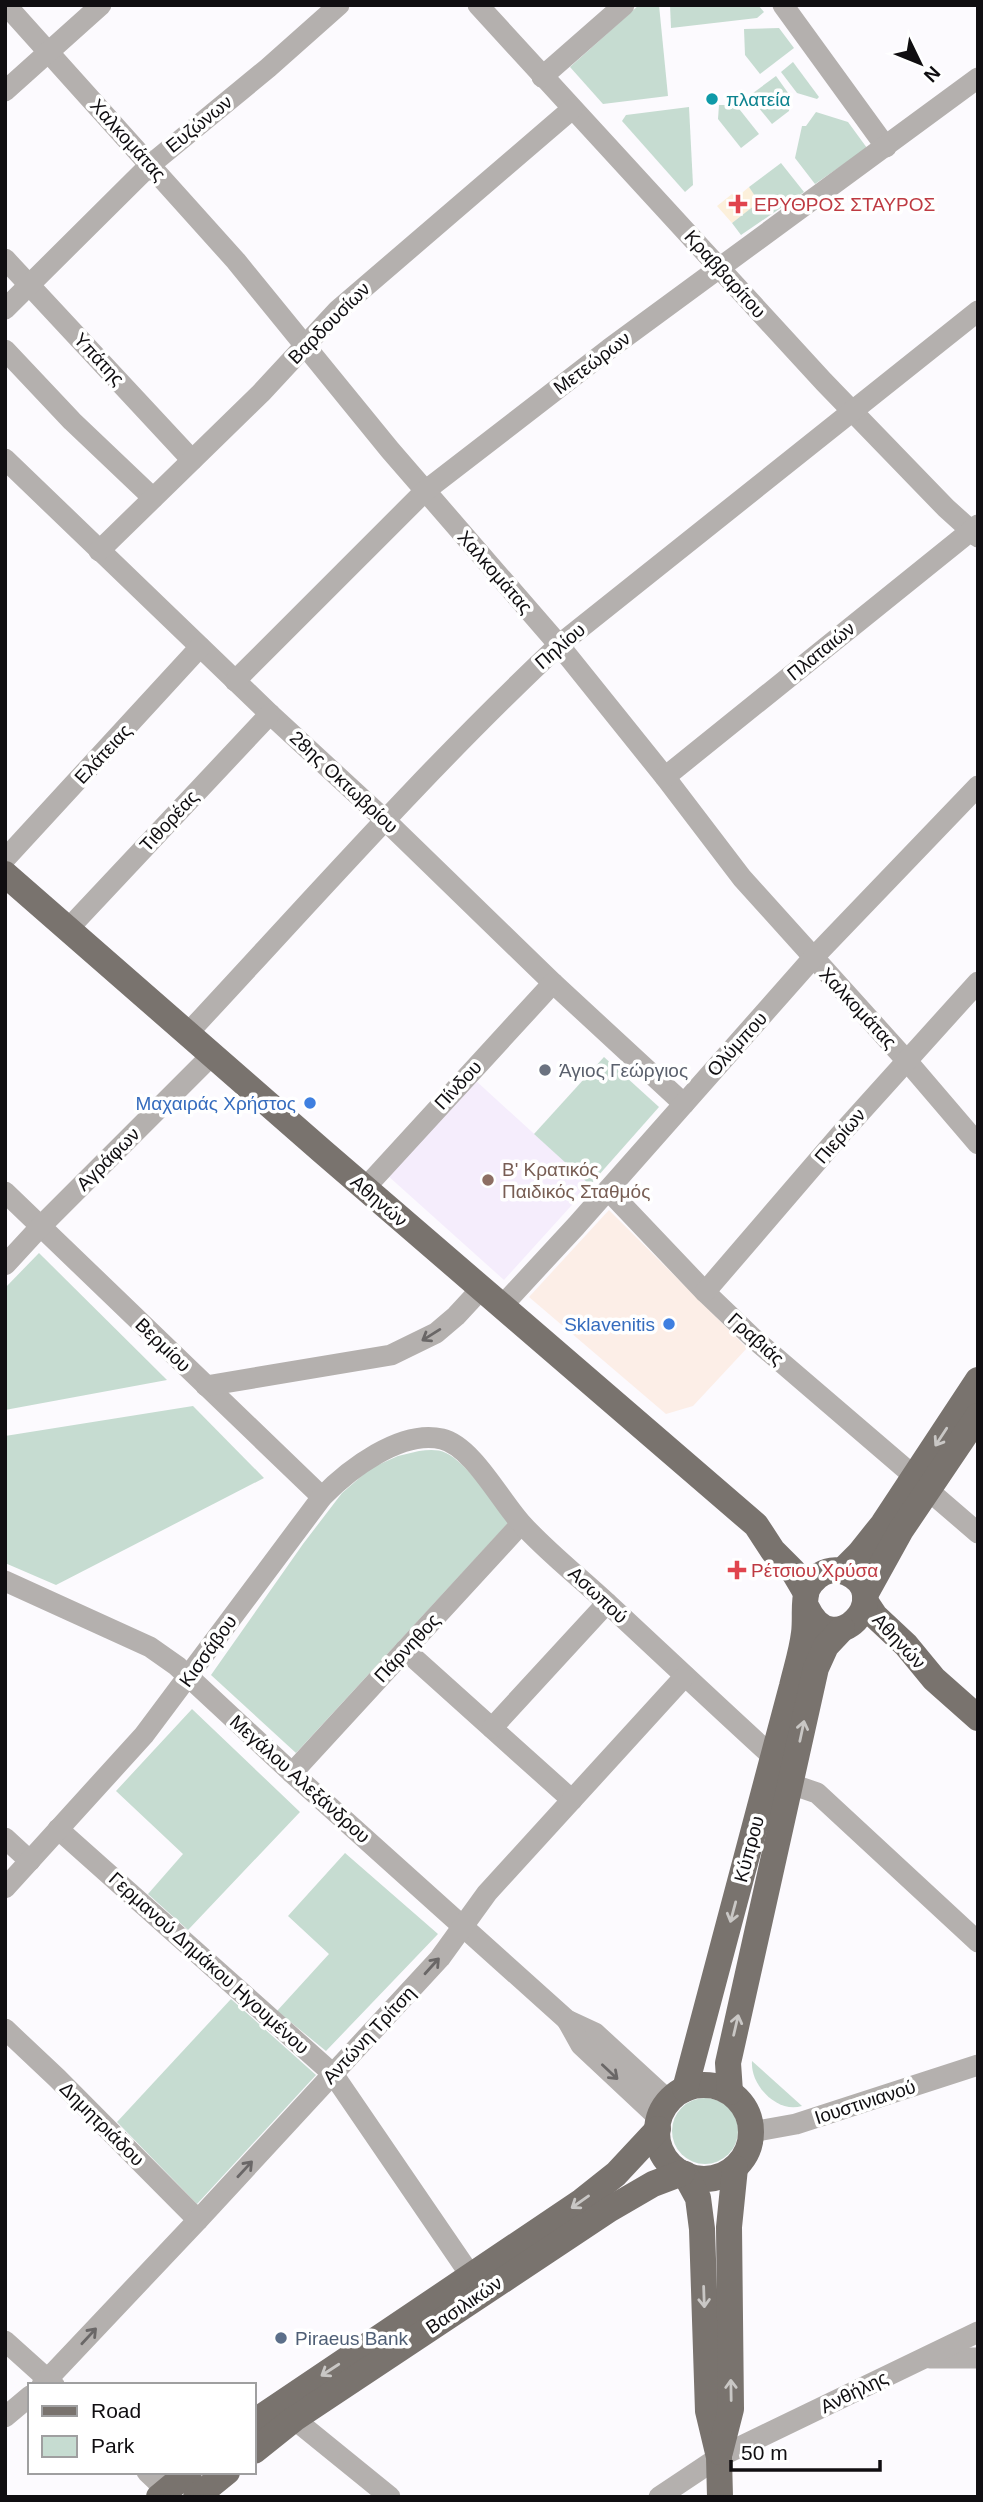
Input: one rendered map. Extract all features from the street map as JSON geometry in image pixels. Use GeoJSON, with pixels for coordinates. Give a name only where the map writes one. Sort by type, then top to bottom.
{"type":"FeatureCollection","features":[{"type":"Feature","properties":{"kind":"main road","name":"Αθηνών"},"geometry":{"type":"LineString","coordinates":[[5,874],[755,1525],[773,1551],[793,1570],[806,1600]]}},
{"type":"Feature","properties":{"kind":"main road","name":"Κύπρου"},"geometry":{"type":"LineString","coordinates":[[730,2092],[728,2063],[816,1668],[826,1646],[859,1617],[865,1598],[921,1483],[978,1380]]}},
{"type":"Feature","properties":{"kind":"main road","name":"Κύπρου"},"geometry":{"type":"LineString","coordinates":[[668,2110],[773,1757],[802,1643],[806,1600],[814,1579],[835,1571],[870,1542],[978,1416]]}},
{"type":"Feature","properties":{"kind":"main road","name":"Αθηνών"},"geometry":{"type":"LineString","coordinates":[[755,1525],[782,1538],[809,1561],[835,1571]]}},
{"type":"Feature","properties":{"kind":"main road"},"geometry":{"type":"LineString","coordinates":[[835,1571],[859,1582],[865,1598]]}},
{"type":"Feature","properties":{"kind":"main road","name":"Αθηνών"},"geometry":{"type":"LineString","coordinates":[[865,1598],[875,1616],[906,1645],[934,1679],[978,1718]]}},
{"type":"Feature","properties":{"kind":"main road"},"geometry":{"type":"LineString","coordinates":[[806,1600],[811,1618],[820,1625],[830,1629],[844,1628]]}},
{"type":"Feature","properties":{"kind":"main road","name":"Αθηνών"},"geometry":{"type":"LineString","coordinates":[[844,1628],[865,1633],[895,1657],[934,1679]]}},
{"type":"Feature","properties":{"kind":"main road"},"geometry":{"type":"LineString","coordinates":[[683,2174],[697,2178],[723,2175],[735,2168],[747,2151],[751,2132],[744,2106],[730,2092],[704,2085],[668,2110],[660,2147],[665,2157],[695,2189],[698,2198],[702,2229],[708,2411],[719,2457],[720,2497]]}},
{"type":"Feature","properties":{"kind":"main road","name":"Βασιλικών"},"geometry":{"type":"LineString","coordinates":[[256,2421],[598,2189],[635,2156],[668,2110]]}},
{"type":"Feature","properties":{"kind":"main road"},"geometry":{"type":"LineString","coordinates":[[719,2457],[731,2409],[729,2227],[735,2168]]}},
{"type":"Feature","properties":{"kind":"main road","name":"Βασιλικών"},"geometry":{"type":"LineString","coordinates":[[256,2449],[294,2419],[610,2209],[653,2184],[683,2174]]}},
{"type":"Feature","properties":{"kind":"main road"},"geometry":{"type":"LineString","coordinates":[[157,2486],[184,2474]]}},
{"type":"Feature","properties":{"kind":"main road"},"geometry":{"type":"LineString","coordinates":[[196,2497],[225,2474]]}},
{"type":"Feature","properties":{"kind":"street","name":"Χαλκομάτας"},"geometry":{"type":"LineString","coordinates":[[6,5],[236,261],[425,491],[559,645],[742,878],[978,1144]]}},
{"type":"Feature","properties":{"kind":"street"},"geometry":{"type":"LineString","coordinates":[[5,91],[101,5]]}},
{"type":"Feature","properties":{"kind":"street","name":"Ευζώνων"},"geometry":{"type":"LineString","coordinates":[[5,309],[150,165],[268,68],[339,5]]}},
{"type":"Feature","properties":{"kind":"street","name":"Κραββαρίτου"},"geometry":{"type":"LineString","coordinates":[[478,5],[851,410],[946,508],[976,531]]}},
{"type":"Feature","properties":{"kind":"street"},"geometry":{"type":"LineString","coordinates":[[542,77],[624,5]]}},
{"type":"Feature","properties":{"kind":"street"},"geometry":{"type":"LineString","coordinates":[[783,5],[886,147]]}},
{"type":"Feature","properties":{"kind":"street","name":"Μετεώρων"},"geometry":{"type":"LineString","coordinates":[[235,681],[425,491],[720,268],[978,78]]}},
{"type":"Feature","properties":{"kind":"street","name":"Βαρδουσίων"},"geometry":{"type":"LineString","coordinates":[[99,551],[261,393],[338,310],[572,109]]}},
{"type":"Feature","properties":{"kind":"street","name":"Υπάτης"},"geometry":{"type":"LineString","coordinates":[[5,259],[192,460]]}},
{"type":"Feature","properties":{"kind":"street","name":"Πηλίου"},"geometry":{"type":"LineString","coordinates":[[188,1033],[386,820],[500,701],[559,645],[978,311]]}},
{"type":"Feature","properties":{"kind":"street"},"geometry":{"type":"LineString","coordinates":[[5,350],[72,421],[153,498]]}},
{"type":"Feature","properties":{"kind":"street","name":"28ης Οκτωβρίου"},"geometry":{"type":"LineString","coordinates":[[5,459],[235,681],[386,820],[684,1104]]}},
{"type":"Feature","properties":{"kind":"street","name":"Πλαταιών"},"geometry":{"type":"LineString","coordinates":[[665,777],[976,531]]}},
{"type":"Feature","properties":{"kind":"street","name":"Ελάτειας"},"geometry":{"type":"LineString","coordinates":[[5,859],[200,647]]}},
{"type":"Feature","properties":{"kind":"street","name":"Τιθορέας"},"geometry":{"type":"LineString","coordinates":[[68,929],[270,714]]}},
{"type":"Feature","properties":{"kind":"street","name":"Ολύμπου"},"geometry":{"type":"LineString","coordinates":[[501,1307],[813,959],[978,786]]}},
{"type":"Feature","properties":{"kind":"street","name":"Πίνδου"},"geometry":{"type":"LineString","coordinates":[[365,1188],[553,982]]}},
{"type":"Feature","properties":{"kind":"street","name":"Πιερίων"},"geometry":{"type":"LineString","coordinates":[[705,1292],[978,982]]}},
{"type":"Feature","properties":{"kind":"street","name":"Αγράφων"},"geometry":{"type":"LineString","coordinates":[[5,1265],[213,1054]]}},
{"type":"Feature","properties":{"kind":"street","name":"Γραβιάς"},"geometry":{"type":"LineString","coordinates":[[608,1190],[753,1338],[978,1532]]}},
{"type":"Feature","properties":{"kind":"street","name":"Βερμίου"},"geometry":{"type":"LineString","coordinates":[[5,1192],[322,1497]]}},
{"type":"Feature","properties":{"kind":"street"},"geometry":{"type":"LineString","coordinates":[[206,1386],[391,1356],[436,1333],[456,1317],[481,1289]]}},
{"type":"Feature","properties":{"kind":"street","name":"Κισσάβου"},"geometry":{"type":"LineString","coordinates":[[5,1888],[144,1735],[322,1497],[366,1460],[390,1448],[425,1437]]}},
{"type":"Feature","properties":{"kind":"street","name":"Ασωπού"},"geometry":{"type":"LineString","coordinates":[[425,1437],[444,1439],[452,1443],[479,1469],[521,1524],[773,1757]]}},
{"type":"Feature","properties":{"kind":"street","name":"Πάρνηθος"},"geometry":{"type":"LineString","coordinates":[[292,1773],[521,1524]]}},
{"type":"Feature","properties":{"kind":"street","name":"Μεγάλου Αλεξάνδρου"},"geometry":{"type":"LineString","coordinates":[[5,1581],[150,1647],[189,1676],[292,1773],[567,2020],[581,2045],[668,2110]]}},
{"type":"Feature","properties":{"kind":"street"},"geometry":{"type":"LineString","coordinates":[[492,1728],[607,1603]]}},
{"type":"Feature","properties":{"kind":"street"},"geometry":{"type":"LineString","coordinates":[[405,1650],[572,1800]]}},
{"type":"Feature","properties":{"kind":"street","name":"Αντώνη Τρίτση"},"geometry":{"type":"LineString","coordinates":[[48,2383],[440,1958],[488,1893],[685,1676]]}},
{"type":"Feature","properties":{"kind":"street"},"geometry":{"type":"LineString","coordinates":[[791,1784],[817,1793],[978,1941]]}},
{"type":"Feature","properties":{"kind":"street","name":"Γερμανού Δημάκου Ηγουμένου"},"geometry":{"type":"LineString","coordinates":[[58,1829],[333,2074],[471,2276]]}},
{"type":"Feature","properties":{"kind":"street"},"geometry":{"type":"LineString","coordinates":[[5,1838],[30,1861]]}},
{"type":"Feature","properties":{"kind":"street","name":"Δημητριάδου"},"geometry":{"type":"LineString","coordinates":[[5,2029],[198,2220]]}},
{"type":"Feature","properties":{"kind":"street","name":"Ιουστινιανού"},"geometry":{"type":"LineString","coordinates":[[751,2132],[796,2124],[978,2065]]}},
{"type":"Feature","properties":{"kind":"street","name":"Ανθήλης"},"geometry":{"type":"LineString","coordinates":[[659,2497],[719,2457],[978,2332]]}},
{"type":"Feature","properties":{"kind":"street"},"geometry":{"type":"LineString","coordinates":[[5,2341],[48,2383]]}},
{"type":"Feature","properties":{"kind":"street"},"geometry":{"type":"LineString","coordinates":[[924,2358],[978,2358]]}},
{"type":"Feature","properties":{"kind":"street"},"geometry":{"type":"LineString","coordinates":[[5,2417],[28,2398]]}},
{"type":"Feature","properties":{"kind":"street"},"geometry":{"type":"LineString","coordinates":[[294,2419],[390,2497]]}},
{"type":"Feature","properties":{"kind":"shaded area","name":"ΕΡΥΘΡΟΣ ΣΤΑΥΡΟΣ"},"geometry":{"type":"Polygon","coordinates":[[[749,187],[760,202],[732,223],[717,206],[732,194],[736,198],[749,187]]]}},
{"type":"Feature","properties":{"kind":"shaded area","name":"B' Κρατικός Παιδικός Σταθμός"},"geometry":{"type":"Polygon","coordinates":[[[474,1079],[590,1185],[504,1280],[387,1175],[474,1079]]]}},
{"type":"Feature","properties":{"kind":"shaded area"},"geometry":{"type":"Polygon","coordinates":[[[609,1210],[747,1348],[693,1406],[666,1414],[529,1297],[609,1210]]]}},
{"type":"Feature","properties":{"kind":"green space"},"geometry":{"type":"Polygon","coordinates":[[[639,5],[659,5],[668,96],[603,104],[570,67],[639,5]]]}},
{"type":"Feature","properties":{"kind":"green space"},"geometry":{"type":"Polygon","coordinates":[[[670,5],[758,5],[764,12],[757,18],[671,28],[670,5]]]}},
{"type":"Feature","properties":{"kind":"green space"},"geometry":{"type":"Polygon","coordinates":[[[779,28],[794,48],[760,74],[745,55],[744,29],[779,28]]]}},
{"type":"Feature","properties":{"kind":"green space"},"geometry":{"type":"Polygon","coordinates":[[[793,62],[819,97],[817,99],[797,93],[781,72],[793,62]]]}},
{"type":"Feature","properties":{"kind":"green space"},"geometry":{"type":"Polygon","coordinates":[[[776,76],[791,97],[789,111],[772,124],[749,96],[776,76]]]}},
{"type":"Feature","properties":{"kind":"green space"},"geometry":{"type":"Polygon","coordinates":[[[719,105],[736,105],[759,134],[741,148],[718,119],[719,105]]]}},
{"type":"Feature","properties":{"kind":"green space"},"geometry":{"type":"Polygon","coordinates":[[[689,107],[693,185],[685,192],[622,121],[626,115],[689,107]]]}},
{"type":"Feature","properties":{"kind":"green space"},"geometry":{"type":"Polygon","coordinates":[[[816,112],[848,122],[867,148],[815,184],[795,158],[802,126],[806,126],[816,112]]]}},
{"type":"Feature","properties":{"kind":"green space"},"geometry":{"type":"Polygon","coordinates":[[[781,163],[804,192],[741,235],[732,223],[759,202],[749,187],[781,163]]]}},
{"type":"Feature","properties":{"kind":"green space"},"geometry":{"type":"Polygon","coordinates":[[[604,1057],[659,1107],[590,1185],[534,1134],[604,1057]]]}},
{"type":"Feature","properties":{"kind":"green space"},"geometry":{"type":"Polygon","coordinates":[[[39,1253],[167,1380],[5,1410],[5,1288],[39,1253]]]}},
{"type":"Feature","properties":{"kind":"green space"},"geometry":{"type":"Polygon","coordinates":[[[193,1406],[264,1478],[56,1585],[5,1563],[5,1436],[193,1406]]]}},
{"type":"Feature","properties":{"kind":"green space"},"geometry":{"type":"Polygon","coordinates":[[[419,1451],[440,1451],[454,1458],[480,1484],[509,1522],[296,1753],[211,1675],[342,1493],[371,1468],[398,1456],[419,1451]]]}},
{"type":"Feature","properties":{"kind":"green space"},"geometry":{"type":"Polygon","coordinates":[[[192,1709],[300,1812],[188,1930],[148,1894],[183,1854],[116,1791],[192,1709]]]}},
{"type":"Feature","properties":{"kind":"green space"},"geometry":{"type":"Polygon","coordinates":[[[345,1853],[438,1934],[326,2051],[277,2011],[329,1954],[288,1916],[345,1853]]]}},
{"type":"Feature","properties":{"kind":"green space"},"geometry":{"type":"Polygon","coordinates":[[[231,1999],[316,2075],[197,2204],[117,2122],[231,1999]]]}},
{"type":"Feature","properties":{"kind":"green space"},"geometry":{"type":"Polygon","coordinates":[[[752,2061],[802,2106],[783,2106],[767,2096],[755,2079],[752,2061]]]}},
{"type":"Feature","properties":{"kind":"green space"},"geometry":{"type":"Polygon","coordinates":[[[705,2098],[718,2100],[728,2108],[736,2118],[736,2144],[728,2154],[718,2162],[705,2164],[692,2162],[682,2154],[674,2144],[672,2131],[674,2118],[682,2108],[692,2100],[705,2098]]]}},
{"type":"Feature","properties":{"kind":"place","name":"πλατεία"},"geometry":{"type":"Point","coordinates":[712,99]}},
{"type":"Feature","properties":{"kind":"place","name":"ΕΡΥΘΡΟΣ ΣΤΑΥΡΟΣ"},"geometry":{"type":"Point","coordinates":[738,204]}},
{"type":"Feature","properties":{"kind":"place","name":"Άγιος Γεώργιος"},"geometry":{"type":"Point","coordinates":[545,1070]}},
{"type":"Feature","properties":{"kind":"place","name":"Μαχαιράς Χρήστος"},"geometry":{"type":"Point","coordinates":[310,1103]}},
{"type":"Feature","properties":{"kind":"place","name":"B' Κρατικός Παιδικός Σταθμός"},"geometry":{"type":"Point","coordinates":[488,1180]}},
{"type":"Feature","properties":{"kind":"place","name":"Sklavenitis"},"geometry":{"type":"Point","coordinates":[669,1324]}},
{"type":"Feature","properties":{"kind":"place","name":"Ρέτσιου Χρύσα"},"geometry":{"type":"Point","coordinates":[737,1570]}},
{"type":"Feature","properties":{"kind":"place","name":"Piraeus Bank"},"geometry":{"type":"Point","coordinates":[281,2338]}}]}
